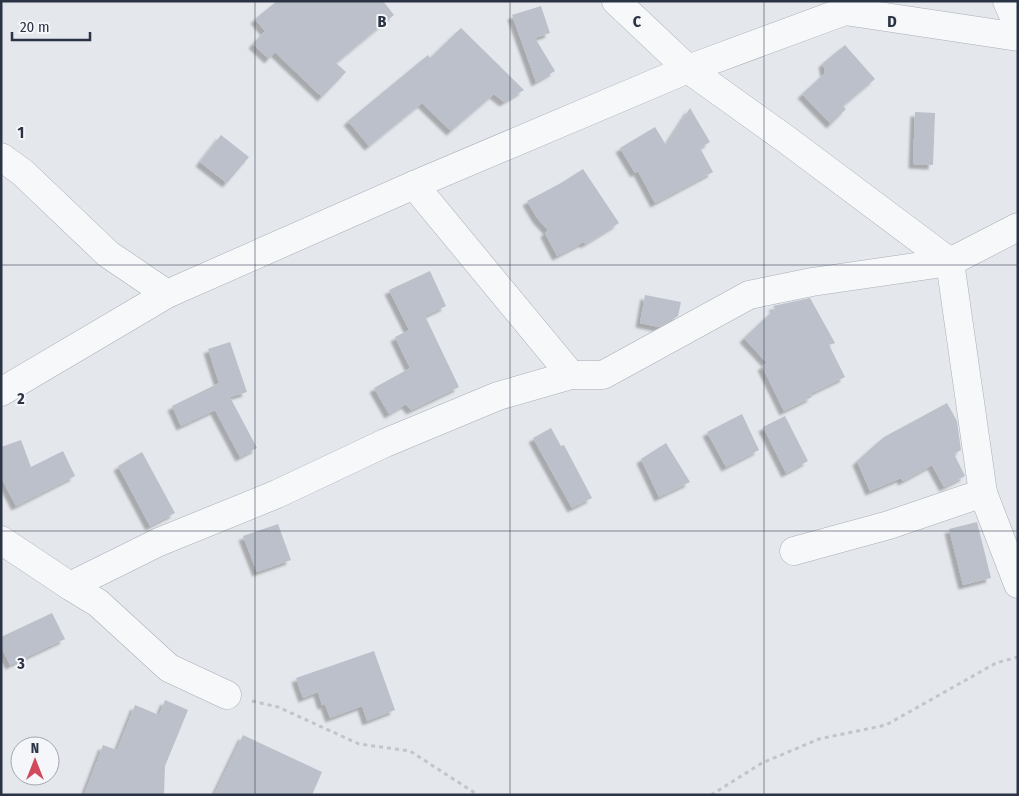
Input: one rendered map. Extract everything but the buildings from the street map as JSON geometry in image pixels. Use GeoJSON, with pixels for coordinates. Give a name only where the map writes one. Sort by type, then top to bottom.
{"type":"FeatureCollection","features":[{"type":"Feature","properties":{"kind":"street"},"geometry":{"type":"LineString","coordinates":[[616,1],[688,69],[787,140],[950,262],[983,493],[1018,584]]}},
{"type":"Feature","properties":{"kind":"street"},"geometry":{"type":"LineString","coordinates":[[1007,1],[1018,26]]}},
{"type":"Feature","properties":{"kind":"street"},"geometry":{"type":"LineString","coordinates":[[1,392],[167,294],[414,185],[688,69],[845,11],[1018,37]]}},
{"type":"Feature","properties":{"kind":"street"},"geometry":{"type":"LineString","coordinates":[[1,157],[22,172],[108,254],[167,294]]}},
{"type":"Feature","properties":{"kind":"street"},"geometry":{"type":"LineString","coordinates":[[414,185],[571,376]]}},
{"type":"Feature","properties":{"kind":"street"},"geometry":{"type":"LineString","coordinates":[[70,586],[158,542],[277,494],[385,443],[498,396],[571,376],[603,376],[749,295],[812,282],[950,262],[1018,227]]}},
{"type":"Feature","properties":{"kind":"street"},"geometry":{"type":"LineString","coordinates":[[794,551],[889,525],[983,493]]}},
{"type":"Feature","properties":{"kind":"street"},"geometry":{"type":"LineString","coordinates":[[1,540],[70,586],[98,602],[169,668],[227,695]]}},
{"type":"Feature","properties":{"kind":"path"},"geometry":{"type":"LineString","coordinates":[[711,795],[762,763],[819,738],[886,725],[996,663],[1018,657]]}},
{"type":"Feature","properties":{"kind":"path"},"geometry":{"type":"LineString","coordinates":[[227,695],[278,707],[359,744],[410,751],[478,795]]}}]}
